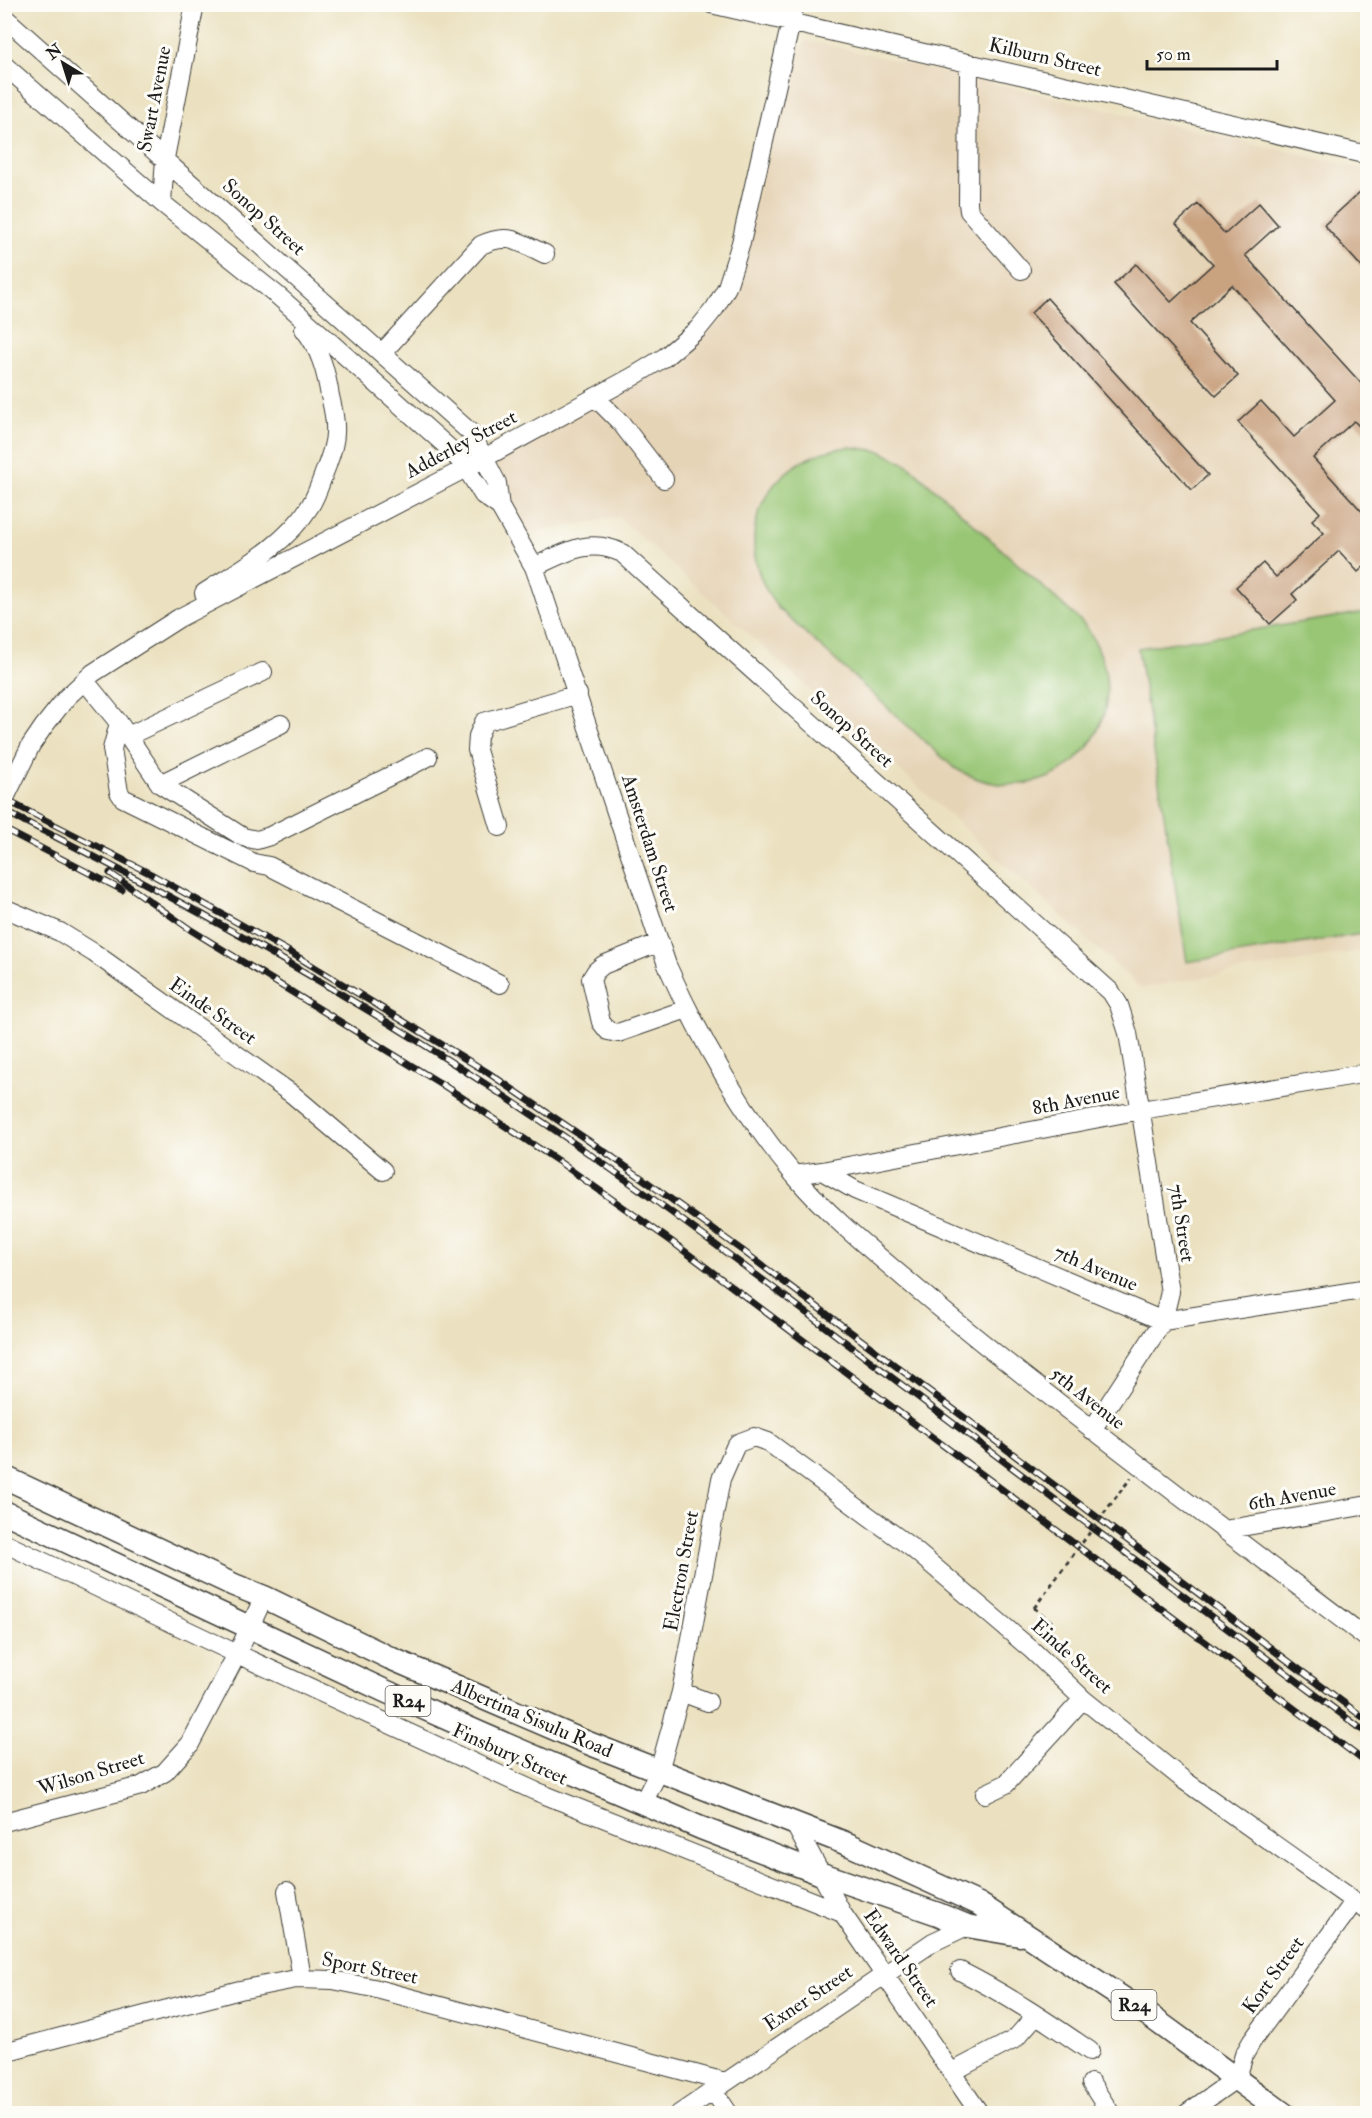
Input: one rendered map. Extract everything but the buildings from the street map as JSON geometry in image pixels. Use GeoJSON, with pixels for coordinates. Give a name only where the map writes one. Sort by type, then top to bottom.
{"type":"FeatureCollection","features":[{"type":"Feature","properties":{"kind":"main road","name":"Albertina Sisulu Road"},"geometry":{"type":"LineString","coordinates":[[4,1478],[264,1597],[390,1658],[583,1741],[850,1845],[944,1890],[979,1904],[1147,2014],[1284,2114]]}},
{"type":"Feature","properties":{"kind":"main road","name":"Albertina Sisulu Road"},"geometry":{"type":"LineString","coordinates":[[4,1512],[394,1695],[701,1828],[967,1926],[1028,1937]]}},
{"type":"Feature","properties":{"kind":"street","name":"Swart Avenue"},"geometry":{"type":"LineString","coordinates":[[162,203],[165,158],[195,4]]}},
{"type":"Feature","properties":{"kind":"street","name":"Kilburn Street"},"geometry":{"type":"LineString","coordinates":[[711,4],[793,13],[969,63],[1368,155]]}},
{"type":"Feature","properties":{"kind":"street","name":"Adderley Street"},"geometry":{"type":"LineString","coordinates":[[4,800],[38,735],[67,697],[89,677],[179,618],[466,468],[665,357],[683,344],[715,308],[727,286],[741,243],[793,13]]}},
{"type":"Feature","properties":{"kind":"street","name":"Sonop Street"},"geometry":{"type":"LineString","coordinates":[[4,17],[165,158],[471,433],[485,457]]}},
{"type":"Feature","properties":{"kind":"street"},"geometry":{"type":"LineString","coordinates":[[969,63],[969,211],[1021,270]]}},
{"type":"Feature","properties":{"kind":"street"},"geometry":{"type":"LineString","coordinates":[[4,65],[162,203],[277,295],[450,449],[466,468]]}},
{"type":"Feature","properties":{"kind":"street"},"geometry":{"type":"LineString","coordinates":[[382,353],[481,245],[495,238],[509,238],[545,254]]}},
{"type":"Feature","properties":{"kind":"street"},"geometry":{"type":"LineString","coordinates":[[277,295],[317,347],[323,361],[332,406],[335,433],[331,454],[310,506],[295,525],[267,552],[154,624],[89,677],[160,784],[243,837],[257,840],[270,836],[428,757]]}},
{"type":"Feature","properties":{"kind":"street"},"geometry":{"type":"LineString","coordinates":[[595,397],[621,423],[664,479]]}},
{"type":"Feature","properties":{"kind":"street","name":"Amsterdam Street"},"geometry":{"type":"LineString","coordinates":[[485,457],[497,483],[500,507],[534,567],[660,942],[687,1010],[722,1072],[775,1152],[794,1175]]}},
{"type":"Feature","properties":{"kind":"street","name":"Amsterdam Street"},"geometry":{"type":"LineString","coordinates":[[466,468],[483,495],[500,507]]}},
{"type":"Feature","properties":{"kind":"street","name":"Sonop Street"},"geometry":{"type":"LineString","coordinates":[[534,567],[570,550],[591,545],[612,549],[627,557],[1106,986],[1119,1005]]}},
{"type":"Feature","properties":{"kind":"street"},"geometry":{"type":"LineString","coordinates":[[263,672],[123,729],[112,749],[119,792],[123,798],[254,863],[269,866],[500,984]]}},
{"type":"Feature","properties":{"kind":"street"},"geometry":{"type":"LineString","coordinates":[[500,827],[477,750],[477,736],[484,722],[578,694]]}},
{"type":"Feature","properties":{"kind":"street"},"geometry":{"type":"LineString","coordinates":[[160,784],[280,724]]}},
{"type":"Feature","properties":{"kind":"street","name":"Einde Street"},"geometry":{"type":"LineString","coordinates":[[4,908],[60,932],[94,953],[292,1094],[383,1171]]}},
{"type":"Feature","properties":{"kind":"street"},"geometry":{"type":"LineString","coordinates":[[660,942],[603,965],[596,971],[591,979],[602,1022],[608,1031],[618,1032],[687,1010]]}},
{"type":"Feature","properties":{"kind":"street","name":"7th Street"},"geometry":{"type":"LineString","coordinates":[[1092,1430],[1163,1321],[1170,1292],[1128,1033],[1119,1005]]}},
{"type":"Feature","properties":{"kind":"street","name":"8th Avenue"},"geometry":{"type":"LineString","coordinates":[[794,1175],[1141,1110],[1368,1073]]}},
{"type":"Feature","properties":{"kind":"street","name":"7th Avenue"},"geometry":{"type":"LineString","coordinates":[[822,1171],[855,1190],[1163,1321]]}},
{"type":"Feature","properties":{"kind":"street","name":"5th Avenue"},"geometry":{"type":"LineString","coordinates":[[794,1175],[864,1245],[968,1331],[1092,1430],[1368,1638]]}},
{"type":"Feature","properties":{"kind":"street"},"geometry":{"type":"LineString","coordinates":[[1163,1321],[1368,1288]]}},
{"type":"Feature","properties":{"kind":"street","name":"Einde Street"},"geometry":{"type":"LineString","coordinates":[[748,1438],[754,1437],[768,1442],[912,1548],[1033,1651],[1083,1699],[1185,1781],[1361,1907]]}},
{"type":"Feature","properties":{"kind":"street","name":"Electron Street"},"geometry":{"type":"LineString","coordinates":[[643,1803],[659,1771],[681,1692],[721,1479],[735,1447],[748,1438]]}},
{"type":"Feature","properties":{"kind":"street","name":"6th Avenue"},"geometry":{"type":"LineString","coordinates":[[1224,1530],[1368,1505]]}},
{"type":"Feature","properties":{"kind":"street","name":"Finsbury Street"},"geometry":{"type":"LineString","coordinates":[[4,1543],[237,1654],[535,1791],[842,1913]]}},
{"type":"Feature","properties":{"kind":"street","name":"Wilson Street"},"geometry":{"type":"LineString","coordinates":[[4,1822],[141,1786],[165,1772],[190,1744],[264,1597]]}},
{"type":"Feature","properties":{"kind":"street"},"geometry":{"type":"LineString","coordinates":[[681,1692],[708,1702]]}},
{"type":"Feature","properties":{"kind":"street"},"geometry":{"type":"LineString","coordinates":[[985,1794],[1006,1784],[1083,1699]]}},
{"type":"Feature","properties":{"kind":"street","name":"Edward Street"},"geometry":{"type":"LineString","coordinates":[[794,1823],[842,1913],[980,2114]]}},
{"type":"Feature","properties":{"kind":"street"},"geometry":{"type":"LineString","coordinates":[[287,1891],[302,1978]]}},
{"type":"Feature","properties":{"kind":"street","name":"Kort Street"},"geometry":{"type":"LineString","coordinates":[[1237,2078],[1244,2055],[1252,2041],[1361,1907]]}},
{"type":"Feature","properties":{"kind":"street","name":"Exner Street"},"geometry":{"type":"LineString","coordinates":[[679,2114],[933,1942],[967,1926]]}},
{"type":"Feature","properties":{"kind":"street"},"geometry":{"type":"LineString","coordinates":[[960,1971],[1036,2014],[1090,2051]]}},
{"type":"Feature","properties":{"kind":"street","name":"Sport Street"},"geometry":{"type":"LineString","coordinates":[[4,2052],[240,1990],[302,1978],[333,1980],[373,1988],[719,2086]]}},
{"type":"Feature","properties":{"kind":"street"},"geometry":{"type":"LineString","coordinates":[[952,2072],[1015,2039],[1036,2014]]}},
{"type":"Feature","properties":{"kind":"street"},"geometry":{"type":"LineString","coordinates":[[1186,2114],[1237,2078]]}},
{"type":"Feature","properties":{"kind":"street"},"geometry":{"type":"LineString","coordinates":[[1091,2083],[1111,2114]]}},
{"type":"Feature","properties":{"kind":"street"},"geometry":{"type":"LineString","coordinates":[[719,2086],[729,2114]]}},
{"type":"Feature","properties":{"kind":"path"},"geometry":{"type":"LineString","coordinates":[[1053,1623],[1034,1608],[1128,1482]]}},
{"type":"Feature","properties":{"kind":"shaded area"},"geometry":{"type":"Polygon","coordinates":[[[805,41],[1367,170],[1367,950],[1141,988],[619,517],[528,533],[484,468],[693,348],[723,314],[797,56],[805,41]]]}},
{"type":"Feature","properties":{"kind":"green space"},"geometry":{"type":"Polygon","coordinates":[[[850,447],[880,451],[908,465],[1083,623],[1102,659],[1107,694],[1099,726],[1082,754],[1057,773],[1025,784],[990,782],[953,767],[778,608],[762,582],[755,555],[755,529],[762,505],[775,483],[795,466],[820,453],[850,447]]]}},
{"type":"Feature","properties":{"kind":"green space"},"geometry":{"type":"Polygon","coordinates":[[[1367,612],[1367,933],[1187,962],[1138,648],[1367,612]]]}},
{"type":"Feature","properties":{"kind":"railway"},"geometry":{"type":"LineString","coordinates":[[4,799],[151,874],[293,954],[487,1072],[611,1156],[743,1251],[1368,1721]]}},
{"type":"Feature","properties":{"kind":"railway"},"geometry":{"type":"LineString","coordinates":[[4,811],[128,874],[250,941],[369,1011],[539,1119],[641,1190],[741,1264],[1368,1734]]}},
{"type":"Feature","properties":{"kind":"railway"},"geometry":{"type":"LineString","coordinates":[[4,829],[122,890]]}},
{"type":"Feature","properties":{"kind":"railway"},"geometry":{"type":"LineString","coordinates":[[110,873],[191,930],[443,1085],[558,1161],[671,1241],[1368,1764]]}}]}
